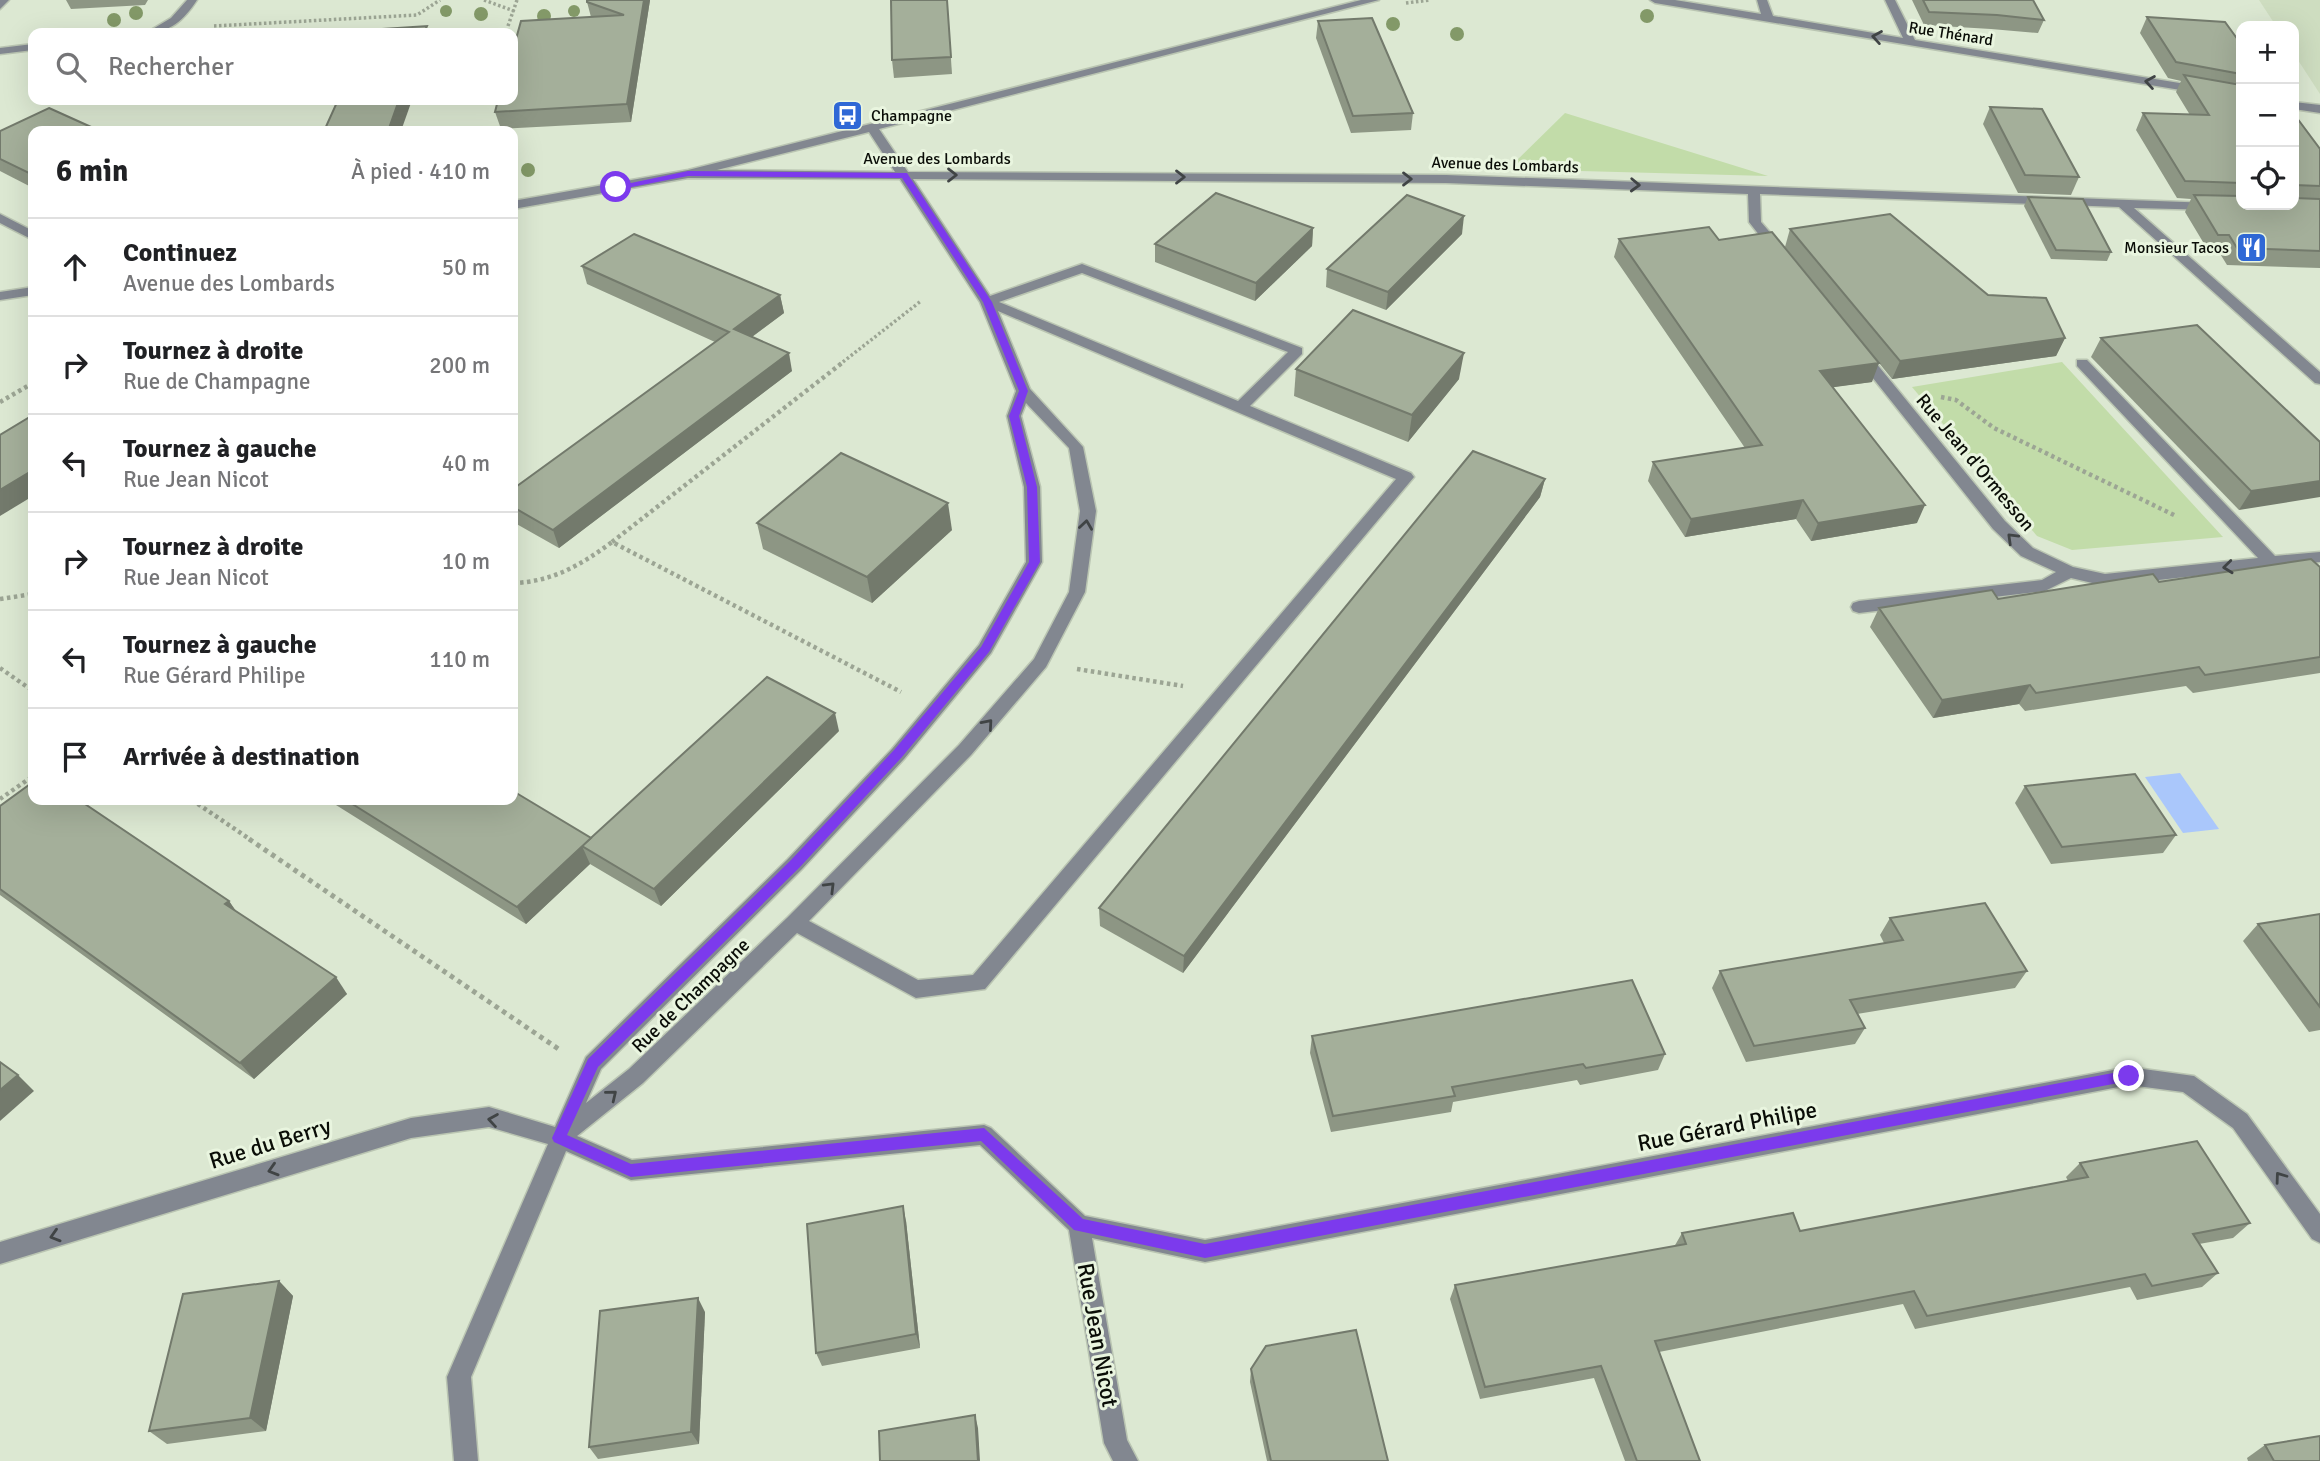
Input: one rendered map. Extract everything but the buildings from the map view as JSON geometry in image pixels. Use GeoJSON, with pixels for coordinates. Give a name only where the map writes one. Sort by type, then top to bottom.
{"type":"FeatureCollection","features":[{"type":"Feature","properties":{"kind":"street"},"geometry":{"type":"LineString","coordinates":[[0,6],[4,0]]}},
{"type":"Feature","properties":{"kind":"street"},"geometry":{"type":"LineString","coordinates":[[165,28],[184,14],[192,0]]}},
{"type":"Feature","properties":{"kind":"street","name":"Avenue des Lombards"},"geometry":{"type":"LineString","coordinates":[[518,204],[688,174],[1374,0]]}},
{"type":"Feature","properties":{"kind":"street","name":"Rue Thénard"},"geometry":{"type":"LineString","coordinates":[[1655,0],[2236,96]]}},
{"type":"Feature","properties":{"kind":"street"},"geometry":{"type":"LineString","coordinates":[[1762,0],[1768,18]]}},
{"type":"Feature","properties":{"kind":"street"},"geometry":{"type":"LineString","coordinates":[[1891,0],[1911,43]]}},
{"type":"Feature","properties":{"kind":"street"},"geometry":{"type":"LineString","coordinates":[[0,51],[28,48]]}},
{"type":"Feature","properties":{"kind":"street"},"geometry":{"type":"LineString","coordinates":[[2299,106],[2320,108]]}},
{"type":"Feature","properties":{"kind":"street","name":"Rue de Champagne"},"geometry":{"type":"LineString","coordinates":[[559,1138],[636,1076],[795,923],[965,750],[1040,663],[1077,592],[1087,511],[1076,447],[1023,391],[987,302],[872,127]]}},
{"type":"Feature","properties":{"kind":"street","name":"Avenue des Lombards"},"geometry":{"type":"LineString","coordinates":[[688,174],[1446,179],[2225,207]]}},
{"type":"Feature","properties":{"kind":"street"},"geometry":{"type":"LineString","coordinates":[[1754,189],[1755,222],[1790,265]]}},
{"type":"Feature","properties":{"kind":"street"},"geometry":{"type":"LineString","coordinates":[[2120,202],[2320,380]]}},
{"type":"Feature","properties":{"kind":"street"},"geometry":{"type":"LineString","coordinates":[[0,218],[28,233]]}},
{"type":"Feature","properties":{"kind":"street"},"geometry":{"type":"LineString","coordinates":[[987,302],[1082,268],[1297,351],[1241,407]]}},
{"type":"Feature","properties":{"kind":"street"},"geometry":{"type":"LineString","coordinates":[[0,296],[28,292]]}},
{"type":"Feature","properties":{"kind":"street"},"geometry":{"type":"LineString","coordinates":[[795,923],[916,989],[978,983],[1406,477],[987,302]]}},
{"type":"Feature","properties":{"kind":"street","name":"Rue Jean d'Ormesson"},"geometry":{"type":"LineString","coordinates":[[1851,341],[1999,525],[2027,552],[2069,572],[2105,580],[2320,557]]}},
{"type":"Feature","properties":{"kind":"street"},"geometry":{"type":"LineString","coordinates":[[2082,363],[2271,562]]}},
{"type":"Feature","properties":{"kind":"street","name":"Rue de Champagne"},"geometry":{"type":"LineString","coordinates":[[559,1138],[593,1063],[796,864],[898,754],[985,649],[1034,562],[1032,487],[1014,416],[1023,391]]}},
{"type":"Feature","properties":{"kind":"street"},"geometry":{"type":"LineString","coordinates":[[1858,607],[2045,584],[2069,572]]}},
{"type":"Feature","properties":{"kind":"street","name":"Rue Gérard Philipe"},"geometry":{"type":"LineString","coordinates":[[1079,1225],[1205,1251],[2129,1076],[2187,1083],[2240,1121],[2320,1232]]}},
{"type":"Feature","properties":{"kind":"street","name":"Rue du Berry"},"geometry":{"type":"LineString","coordinates":[[0,1253],[411,1128],[489,1117],[559,1138]]}},
{"type":"Feature","properties":{"kind":"street"},"geometry":{"type":"LineString","coordinates":[[466,1461],[459,1377],[559,1138],[631,1170],[984,1135],[1079,1225]]}},
{"type":"Feature","properties":{"kind":"street","name":"Rue Jean Nicot"},"geometry":{"type":"LineString","coordinates":[[1079,1225],[1116,1443],[1126,1461]]}},
{"type":"Feature","properties":{"kind":"path"},"geometry":{"type":"LineString","coordinates":[[168,27],[417,15],[440,0]]}},
{"type":"Feature","properties":{"kind":"path"},"geometry":{"type":"LineString","coordinates":[[484,0],[514,11]]}},
{"type":"Feature","properties":{"kind":"path"},"geometry":{"type":"LineString","coordinates":[[508,26],[517,0]]}},
{"type":"Feature","properties":{"kind":"path"},"geometry":{"type":"LineString","coordinates":[[518,583],[531,584],[555,578],[584,565],[921,301]]}},
{"type":"Feature","properties":{"kind":"path"},"geometry":{"type":"LineString","coordinates":[[1886,384],[1956,400],[1994,428],[2183,520]]}},
{"type":"Feature","properties":{"kind":"path"},"geometry":{"type":"LineString","coordinates":[[0,402],[28,386]]}},
{"type":"Feature","properties":{"kind":"path"},"geometry":{"type":"LineString","coordinates":[[612,542],[912,697]]}},
{"type":"Feature","properties":{"kind":"path"},"geometry":{"type":"LineString","coordinates":[[0,599],[28,595]]}},
{"type":"Feature","properties":{"kind":"path"},"geometry":{"type":"LineString","coordinates":[[1040,663],[1223,692]]}},
{"type":"Feature","properties":{"kind":"path"},"geometry":{"type":"LineString","coordinates":[[0,668],[28,688]]}},
{"type":"Feature","properties":{"kind":"path"},"geometry":{"type":"LineString","coordinates":[[0,799],[28,779]]}},
{"type":"Feature","properties":{"kind":"path"},"geometry":{"type":"LineString","coordinates":[[199,805],[563,1052]]}},
{"type":"Feature","properties":{"kind":"shaded area"},"geometry":{"type":"Polygon","coordinates":[[[2259,0],[2320,0],[2320,94],[2299,62],[2299,21],[2273,21],[2259,0]]]}},
{"type":"Feature","properties":{"kind":"green space"},"geometry":{"type":"Polygon","coordinates":[[[1565,113],[1768,176],[1508,169],[1565,113]]]}},
{"type":"Feature","properties":{"kind":"green space"},"geometry":{"type":"Polygon","coordinates":[[[2062,362],[2223,537],[2072,550],[2037,536],[1912,387],[2062,362]]]}},
{"type":"Feature","properties":{"kind":"water"},"geometry":{"type":"Polygon","coordinates":[[[2180,773],[2219,829],[2183,833],[2145,777],[2180,773]]]}},
{"type":"Feature","properties":{"kind":"place","name":"Champagne"},"geometry":{"type":"Point","coordinates":[848,115]}},
{"type":"Feature","properties":{"kind":"place","name":"Monsieur Tacos"},"geometry":{"type":"Point","coordinates":[2252,247]}},
{"type":"Feature","properties":{"kind":"route"},"geometry":{"type":"LineString","coordinates":[[616,187],[688,174],[904,175],[987,302],[1023,391],[1014,416],[1032,487],[1034,562],[985,649],[898,754],[796,864],[593,1063],[559,1138],[631,1170],[984,1135],[1079,1225],[1205,1251],[2129,1076]]}}]}
